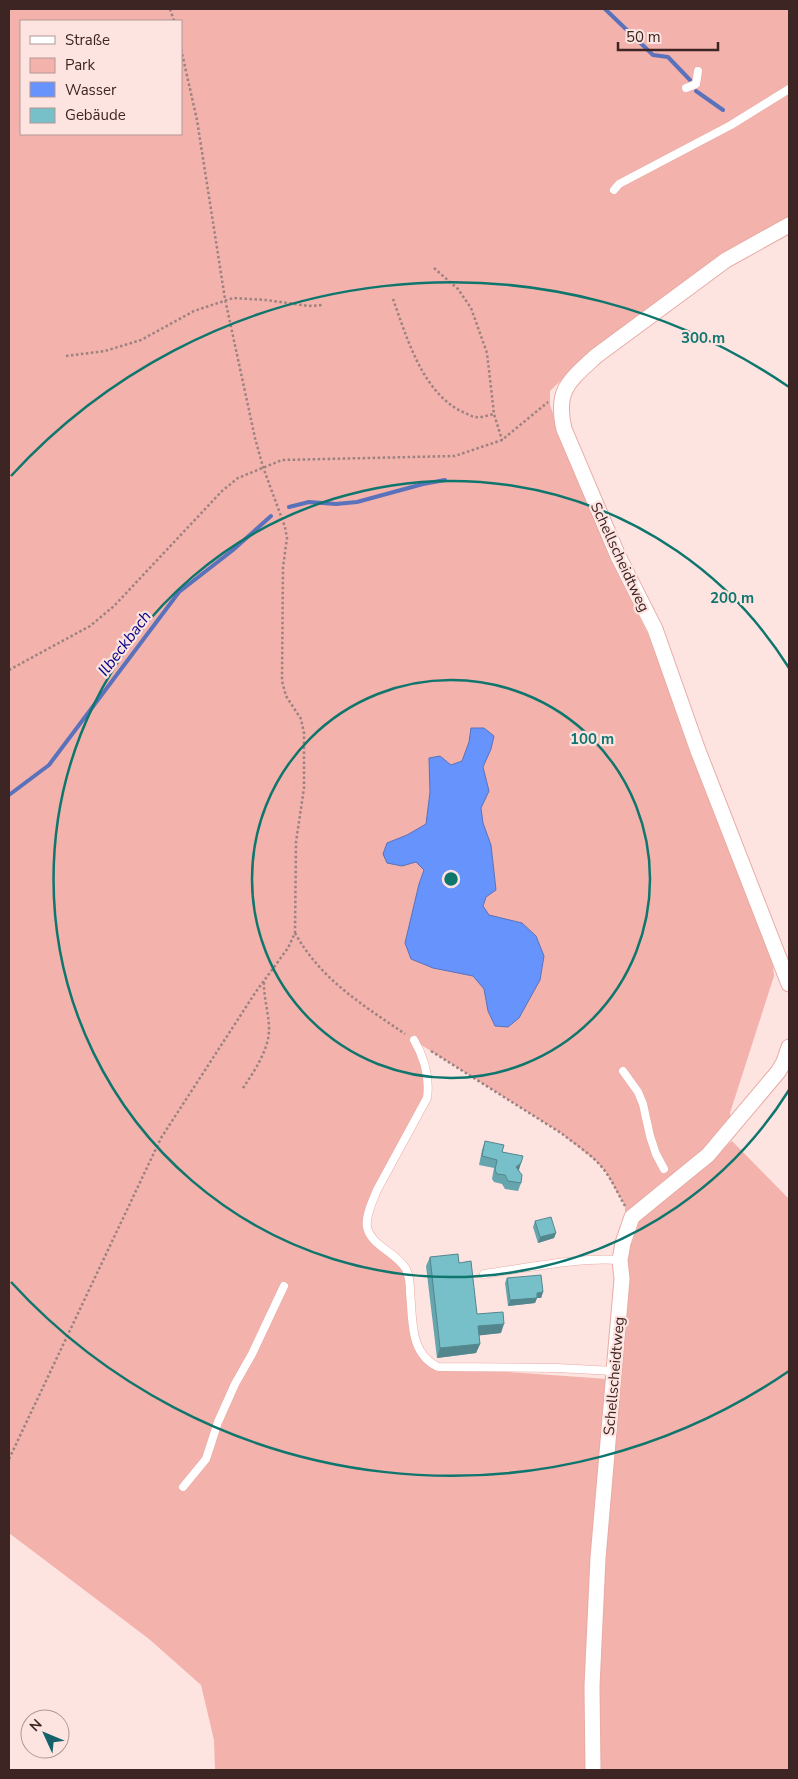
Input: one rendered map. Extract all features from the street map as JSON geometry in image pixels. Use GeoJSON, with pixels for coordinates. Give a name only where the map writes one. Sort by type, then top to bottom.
{"type":"FeatureCollection","features":[{"type":"Feature","properties":{"kind":"street"},"geometry":{"type":"LineString","coordinates":[[561,399],[563,392],[570,382],[596,356],[726,260],[789,225]]}},
{"type":"Feature","properties":{"kind":"street","name":"Schellscheidtweg"},"geometry":{"type":"LineString","coordinates":[[561,399],[560,412],[564,428],[618,556],[654,628],[701,757],[789,984]]}},
{"type":"Feature","properties":{"kind":"street"},"geometry":{"type":"LineString","coordinates":[[632,1217],[708,1155],[778,1072],[789,1047]]}},
{"type":"Feature","properties":{"kind":"street","name":"Schellscheidtweg"},"geometry":{"type":"LineString","coordinates":[[593,1770],[592,1686],[598,1558],[622,1280],[620,1260],[632,1217]]}},
{"type":"Feature","properties":{"kind":"lane"},"geometry":{"type":"LineString","coordinates":[[686,88],[696,84],[698,70]]}},
{"type":"Feature","properties":{"kind":"lane"},"geometry":{"type":"LineString","coordinates":[[614,190],[619,184],[732,125],[789,89]]}},
{"type":"Feature","properties":{"kind":"lane"},"geometry":{"type":"LineString","coordinates":[[414,1040],[422,1055],[427,1074],[427,1098],[377,1190],[371,1204],[367,1225],[375,1241],[395,1255],[406,1270],[410,1285],[414,1331],[418,1349],[424,1358],[438,1367],[614,1371]]}},
{"type":"Feature","properties":{"kind":"lane"},"geometry":{"type":"LineString","coordinates":[[623,1071],[638,1092],[656,1154],[664,1169]]}},
{"type":"Feature","properties":{"kind":"lane"},"geometry":{"type":"LineString","coordinates":[[484,1274],[546,1265],[606,1259],[620,1260]]}},
{"type":"Feature","properties":{"kind":"lane"},"geometry":{"type":"LineString","coordinates":[[184,1487],[206,1459],[218,1422],[231,1391],[252,1354],[284,1286]]}},
{"type":"Feature","properties":{"kind":"path"},"geometry":{"type":"LineString","coordinates":[[9,1459],[161,1138],[296,934],[296,842],[304,788],[304,733],[301,719],[283,691],[282,681],[283,567],[287,538],[285,527],[254,438],[225,299],[197,120],[182,53]]}},
{"type":"Feature","properties":{"kind":"path"},"geometry":{"type":"LineString","coordinates":[[434,268],[458,288],[471,308],[487,353],[494,414],[502,440]]}},
{"type":"Feature","properties":{"kind":"path"},"geometry":{"type":"LineString","coordinates":[[66,356],[105,351],[141,340],[194,311],[225,299],[266,300],[310,306],[323,305]]}},
{"type":"Feature","properties":{"kind":"path"},"geometry":{"type":"LineString","coordinates":[[393,299],[422,368],[433,389],[460,410],[476,417],[494,414]]}},
{"type":"Feature","properties":{"kind":"path"},"geometry":{"type":"LineString","coordinates":[[9,670],[90,626],[114,606],[230,484],[238,478],[282,460],[455,456],[502,440],[552,398],[561,399]]}},
{"type":"Feature","properties":{"kind":"path"},"geometry":{"type":"LineString","coordinates":[[296,934],[315,962],[346,994],[414,1040],[561,1133],[590,1156],[606,1172],[632,1217]]}},
{"type":"Feature","properties":{"kind":"path"},"geometry":{"type":"LineString","coordinates":[[243,1088],[254,1072],[268,1039],[263,990],[264,980]]}},
{"type":"Feature","properties":{"kind":"green space"},"geometry":{"type":"Polygon","coordinates":[[[9,9],[789,9],[789,217],[721,257],[578,364],[550,391],[550,405],[569,457],[612,562],[648,634],[772,956],[774,976],[730,1113],[732,1121],[625,1221],[625,1206],[606,1172],[596,1161],[561,1133],[415,1041],[422,1055],[427,1098],[371,1204],[369,1234],[407,1270],[418,1349],[438,1367],[608,1379],[587,1770],[215,1770],[214,1740],[201,1685],[149,1639],[9,1533],[9,9]]]}},
{"type":"Feature","properties":{"kind":"green space"},"geometry":{"type":"Polygon","coordinates":[[[732,1141],[789,1199],[789,1770],[600,1770],[599,1632],[621,1381],[626,1259],[630,1233],[640,1219],[732,1141]]]}},
{"type":"Feature","properties":{"kind":"water"},"geometry":{"type":"Polygon","coordinates":[[[471,728],[484,728],[494,736],[491,749],[483,767],[489,791],[481,808],[483,823],[491,845],[496,890],[486,897],[483,906],[489,915],[522,923],[536,936],[544,956],[540,980],[519,1018],[508,1027],[495,1026],[488,1011],[484,989],[473,976],[433,968],[411,959],[405,943],[424,870],[416,862],[402,866],[387,863],[383,854],[387,843],[407,835],[426,824],[430,792],[429,758],[440,756],[451,765],[462,761],[469,742],[471,728]]]}},
{"type":"Feature","properties":{"kind":"building"},"geometry":{"type":"Polygon","coordinates":[[[485,1141],[504,1145],[502,1152],[523,1156],[521,1163],[516,1167],[522,1175],[521,1183],[508,1181],[505,1175],[497,1174],[495,1170],[497,1160],[482,1156],[485,1141]]]}},
{"type":"Feature","properties":{"kind":"building"},"geometry":{"type":"Polygon","coordinates":[[[551,1217],[556,1233],[540,1237],[535,1221],[551,1217]]]}},
{"type":"Feature","properties":{"kind":"building"},"geometry":{"type":"Polygon","coordinates":[[[458,1254],[459,1263],[471,1261],[477,1314],[503,1312],[504,1324],[478,1326],[480,1344],[440,1348],[430,1257],[458,1254]]]}},
{"type":"Feature","properties":{"kind":"building"},"geometry":{"type":"Polygon","coordinates":[[[541,1275],[543,1292],[537,1293],[537,1298],[510,1300],[507,1278],[541,1275]]]}},
{"type":"Feature","properties":{"kind":"waterway"},"geometry":{"type":"LineString","coordinates":[[605,9],[653,55],[668,57],[690,80]]}},
{"type":"Feature","properties":{"kind":"waterway"},"geometry":{"type":"LineString","coordinates":[[696,91],[723,110]]}},
{"type":"Feature","properties":{"kind":"waterway","name":"Ilbeckbach"},"geometry":{"type":"LineString","coordinates":[[289,507],[309,502],[336,504],[357,502],[445,480]]}},
{"type":"Feature","properties":{"kind":"waterway","name":"Ilbeckbach"},"geometry":{"type":"LineString","coordinates":[[9,795],[49,765],[179,592],[233,550],[271,516]]}}]}
